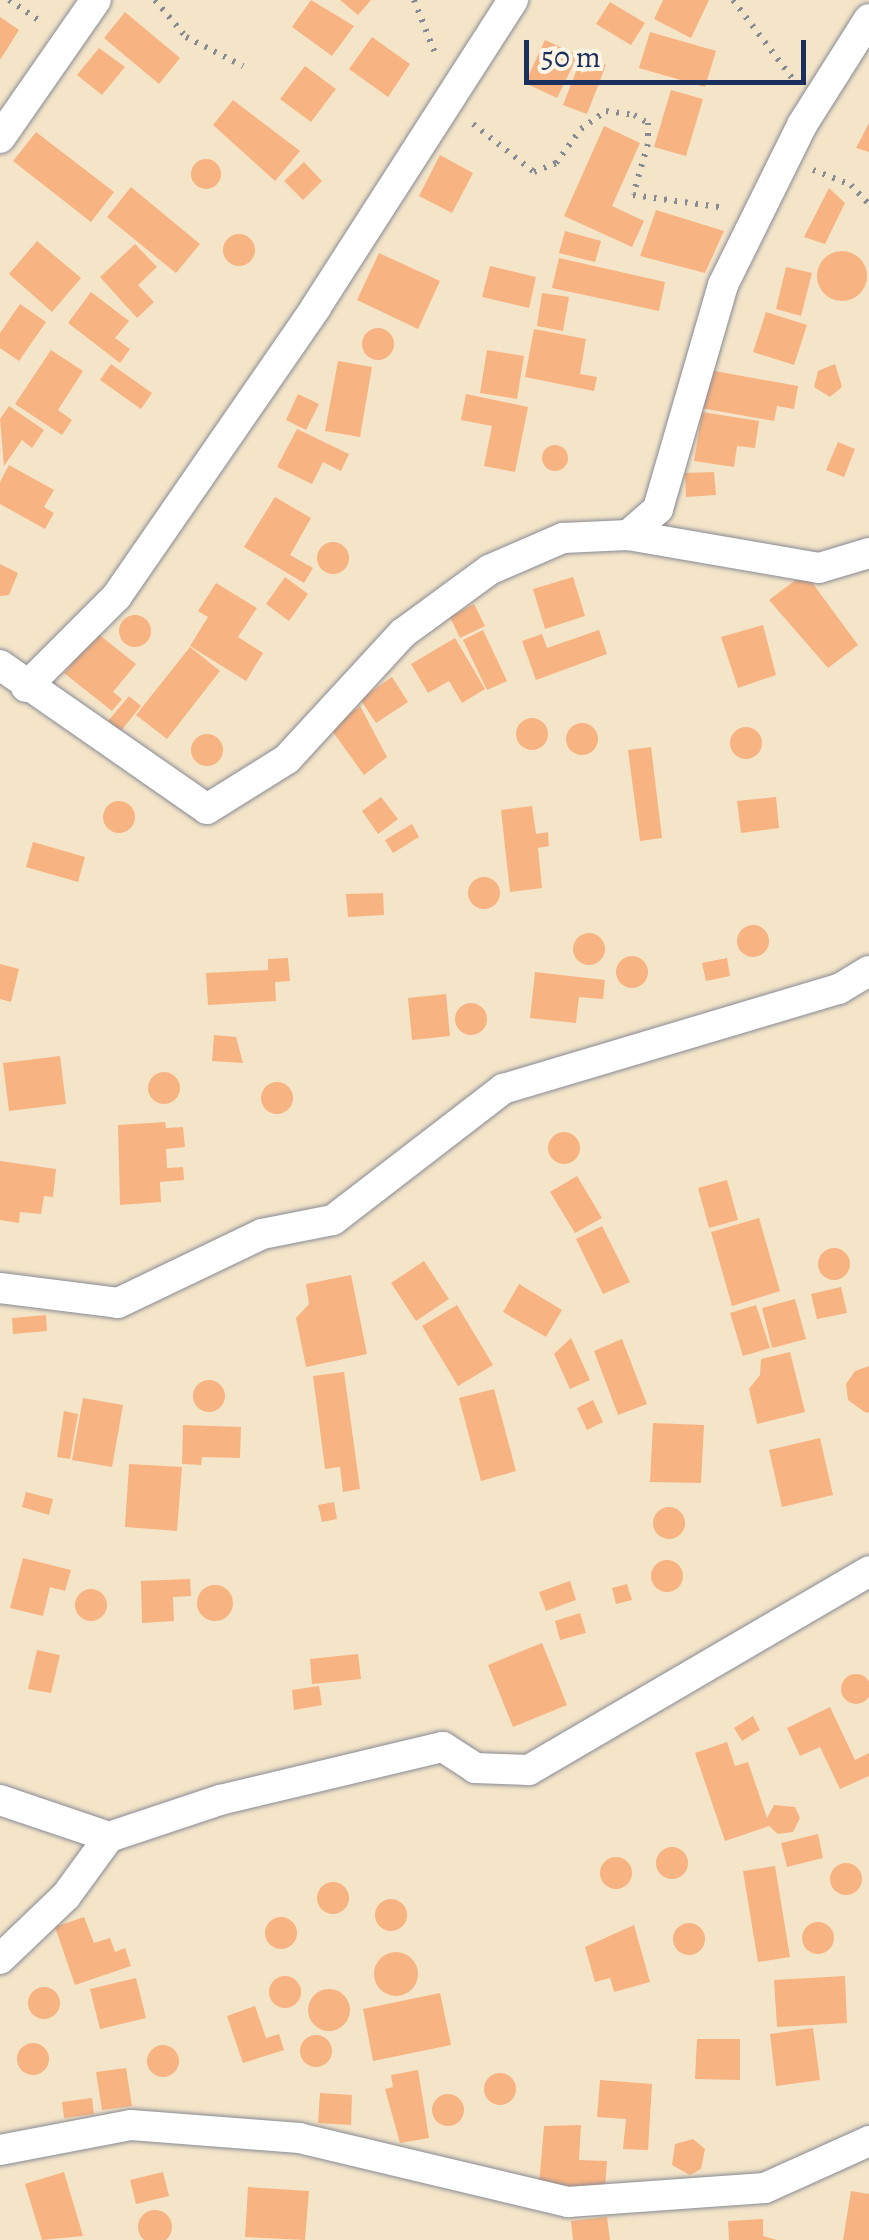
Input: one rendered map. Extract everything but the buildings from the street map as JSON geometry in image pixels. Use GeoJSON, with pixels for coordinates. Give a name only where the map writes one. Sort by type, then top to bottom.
{"type":"FeatureCollection","features":[{"type":"Feature","properties":{"kind":"street"},"geometry":{"type":"LineString","coordinates":[[0,138],[96,0]]}},
{"type":"Feature","properties":{"kind":"street"},"geometry":{"type":"LineString","coordinates":[[26,687],[117,596],[513,0]]}},
{"type":"Feature","properties":{"kind":"street"},"geometry":{"type":"LineString","coordinates":[[628,534],[658,509],[723,285],[818,100],[869,20]]}},
{"type":"Feature","properties":{"kind":"street"},"geometry":{"type":"LineString","coordinates":[[0,664],[26,687],[207,810],[287,760],[402,632],[489,570],[563,538],[628,534],[819,568],[869,553]]}},
{"type":"Feature","properties":{"kind":"street"},"geometry":{"type":"LineString","coordinates":[[0,1288],[118,1303],[262,1234],[332,1220],[503,1089],[839,989],[869,971]]}},
{"type":"Feature","properties":{"kind":"street"},"geometry":{"type":"LineString","coordinates":[[0,1958],[66,1896],[109,1837],[220,1800],[443,1747],[475,1768],[529,1770],[869,1571]]}},
{"type":"Feature","properties":{"kind":"street"},"geometry":{"type":"LineString","coordinates":[[0,1800],[109,1837]]}},
{"type":"Feature","properties":{"kind":"street"},"geometry":{"type":"LineString","coordinates":[[0,2150],[131,2126],[299,2138],[568,2202],[764,2188],[869,2141]]}},
{"type":"Feature","properties":{"kind":"path"},"geometry":{"type":"LineString","coordinates":[[155,0],[186,37],[243,66]]}},
{"type":"Feature","properties":{"kind":"path"},"geometry":{"type":"LineString","coordinates":[[414,0],[427,44],[458,86],[463,116],[534,172],[556,163],[581,129],[606,111],[634,114],[648,123],[648,144],[632,194],[757,216]]}},
{"type":"Feature","properties":{"kind":"path"},"geometry":{"type":"LineString","coordinates":[[733,0],[786,76],[818,100]]}},
{"type":"Feature","properties":{"kind":"path"},"geometry":{"type":"LineString","coordinates":[[782,166],[821,172],[852,185],[869,204]]}}]}
